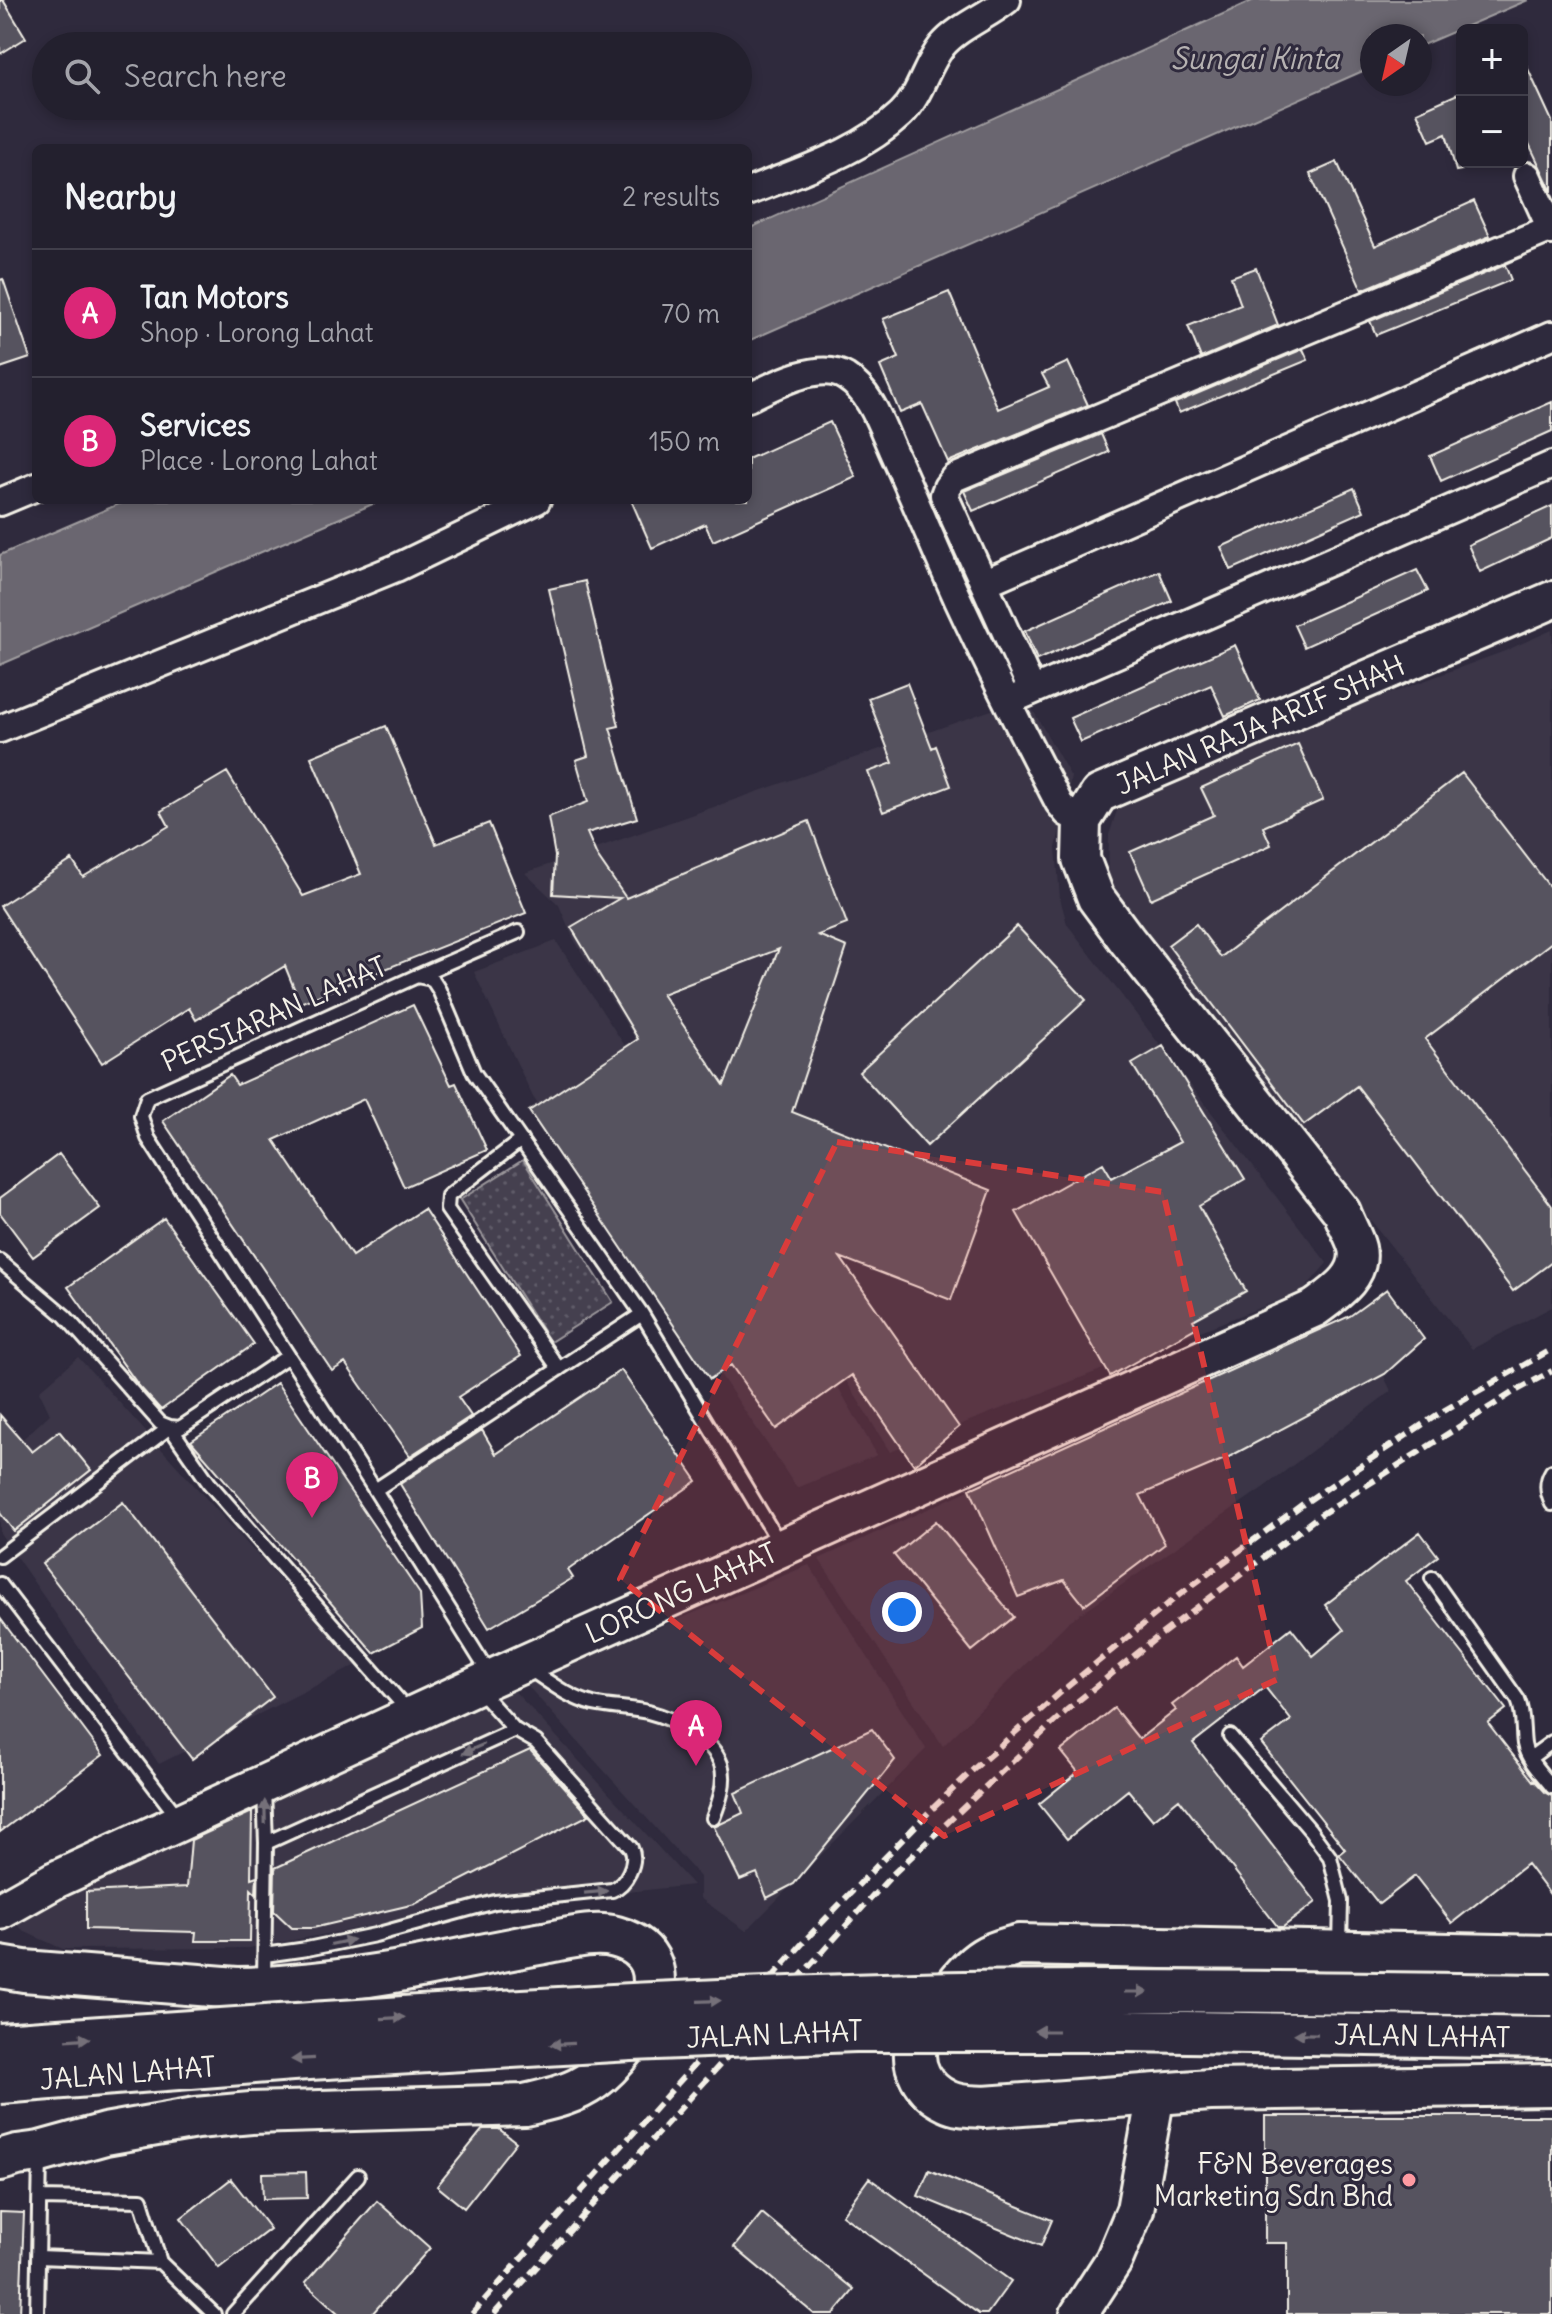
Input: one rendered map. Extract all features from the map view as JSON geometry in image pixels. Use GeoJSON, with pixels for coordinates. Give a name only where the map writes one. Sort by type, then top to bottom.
{"type":"FeatureCollection","features":[{"type":"Feature","properties":{"kind":"main road"},"geometry":{"type":"LineString","coordinates":[[0,2160],[105,2134],[196,2118],[251,2113],[525,2105],[553,2098],[574,2092],[611,2065],[626,2047],[647,2010],[655,1981],[653,1967],[644,1953],[630,1942],[613,1936],[591,1936],[328,1982],[264,1971],[237,1988],[4,1966]]}},
{"type":"Feature","properties":{"kind":"main road"},"geometry":{"type":"LineString","coordinates":[[1552,1956],[1019,1945],[995,1952],[971,1969],[937,2009],[918,2039],[915,2052],[922,2082],[933,2092],[948,2102],[984,2107],[1210,2090],[1552,2085]]}},
{"type":"Feature","properties":{"kind":"main road","name":"JALAN LAHAT"},"geometry":{"type":"LineString","coordinates":[[0,2044],[598,2006],[851,1995],[1097,1992],[1552,1995]]}},
{"type":"Feature","properties":{"kind":"main road","name":"JALAN LAHAT"},"geometry":{"type":"LineString","coordinates":[[0,2083],[292,2060],[631,2040],[855,2031],[1125,2031],[1552,2038]]}},
{"type":"Feature","properties":{"kind":"main road"},"geometry":{"type":"LineString","coordinates":[[0,2171],[40,2152]]}},
{"type":"Feature","properties":{"kind":"street"},"geometry":{"type":"LineString","coordinates":[[752,190],[832,157],[889,125],[913,100],[944,45],[957,32],[1007,0]]}},
{"type":"Feature","properties":{"kind":"street"},"geometry":{"type":"LineString","coordinates":[[1032,690],[944,495],[954,478],[1552,229],[1527,176]]}},
{"type":"Feature","properties":{"kind":"street"},"geometry":{"type":"LineString","coordinates":[[984,583],[1552,335]]}},
{"type":"Feature","properties":{"kind":"street"},"geometry":{"type":"LineString","coordinates":[[752,396],[803,374],[832,373],[845,376],[871,404],[1006,702],[1059,803],[1067,813],[1082,821]]}},
{"type":"Feature","properties":{"kind":"street"},"geometry":{"type":"LineString","coordinates":[[1006,702],[1552,465]]}},
{"type":"Feature","properties":{"kind":"street"},"geometry":{"type":"LineString","coordinates":[[0,502],[32,489]]}},
{"type":"Feature","properties":{"kind":"street"},"geometry":{"type":"LineString","coordinates":[[0,729],[396,568],[529,504]]}},
{"type":"Feature","properties":{"kind":"street","name":"JALAN RAJA ARIF SHAH"},"geometry":{"type":"LineString","coordinates":[[1082,821],[1099,794],[1552,600]]}},
{"type":"Feature","properties":{"kind":"street","name":"LORONG LAHAT"},"geometry":{"type":"LineString","coordinates":[[0,1911],[55,1880],[264,1782],[1315,1308],[1343,1287],[1354,1270],[1357,1250],[1342,1212],[1096,898],[1081,859],[1082,821]]}},
{"type":"Feature","properties":{"kind":"street"},"geometry":{"type":"LineString","coordinates":[[1079,2314],[1114,2260],[1135,2210],[1156,2094]]}},
{"type":"Feature","properties":{"kind":"lane"},"geometry":{"type":"LineString","coordinates":[[417,976],[518,932]]}},
{"type":"Feature","properties":{"kind":"lane","name":"PERSIARAN LAHAT"},"geometry":{"type":"LineString","coordinates":[[264,1971],[307,1949],[375,1935],[495,1902],[612,1890],[621,1886],[634,1861],[634,1852],[536,1742],[515,1730],[496,1676],[148,1138],[141,1116],[147,1098],[417,976],[432,979],[474,1073],[642,1314],[783,1549]]}},
{"type":"Feature","properties":{"kind":"lane"},"geometry":{"type":"LineString","coordinates":[[521,1140],[448,1196],[447,1209],[559,1369]]}},
{"type":"Feature","properties":{"kind":"lane"},"geometry":{"type":"LineString","coordinates":[[0,1261],[65,1316],[160,1423],[170,1427],[180,1428],[288,1356]]}},
{"type":"Feature","properties":{"kind":"lane"},"geometry":{"type":"LineString","coordinates":[[375,1490],[642,1314]]}},
{"type":"Feature","properties":{"kind":"lane"},"geometry":{"type":"LineString","coordinates":[[0,1556],[170,1427]]}},
{"type":"Feature","properties":{"kind":"lane"},"geometry":{"type":"LineString","coordinates":[[170,1427],[209,1483],[411,1715]]}},
{"type":"Feature","properties":{"kind":"lane"},"geometry":{"type":"LineString","coordinates":[[1552,1471],[1547,1492],[1552,1504]]}},
{"type":"Feature","properties":{"kind":"lane"},"geometry":{"type":"LineString","coordinates":[[1432,1578],[1518,1700],[1522,1709],[1525,1747],[1552,1787]]}},
{"type":"Feature","properties":{"kind":"lane"},"geometry":{"type":"LineString","coordinates":[[0,1584],[182,1822]]}},
{"type":"Feature","properties":{"kind":"lane"},"geometry":{"type":"LineString","coordinates":[[496,1676],[592,1703],[647,1712],[681,1722],[713,1750],[723,1766],[721,1799],[713,1818]]}},
{"type":"Feature","properties":{"kind":"lane"},"geometry":{"type":"LineString","coordinates":[[266,1843],[515,1730]]}},
{"type":"Feature","properties":{"kind":"lane"},"geometry":{"type":"LineString","coordinates":[[1230,1736],[1330,1857],[1341,1901],[1340,1953]]}},
{"type":"Feature","properties":{"kind":"lane"},"geometry":{"type":"LineString","coordinates":[[1530,1758],[1552,1742]]}},
{"type":"Feature","properties":{"kind":"lane"},"geometry":{"type":"LineString","coordinates":[[264,1782],[264,1971]]}},
{"type":"Feature","properties":{"kind":"lane"},"geometry":{"type":"LineString","coordinates":[[37,2314],[40,2152]]}},
{"type":"Feature","properties":{"kind":"lane"},"geometry":{"type":"LineString","coordinates":[[233,2314],[358,2176]]}},
{"type":"Feature","properties":{"kind":"lane"},"geometry":{"type":"LineString","coordinates":[[40,2198],[141,2200],[160,2262],[214,2314]]}},
{"type":"Feature","properties":{"kind":"lane"},"geometry":{"type":"LineString","coordinates":[[39,2257],[160,2262]]}},
{"type":"Feature","properties":{"kind":"highlighted area"},"geometry":{"type":"Polygon","coordinates":[[[837,1142],[1163,1192],[1278,1679],[944,1836],[620,1579],[837,1142]]]}},
{"type":"Feature","properties":{"kind":"shaded area"},"geometry":{"type":"Polygon","coordinates":[[[1552,630],[1552,1307],[1472,1349],[1108,886],[1109,835],[1123,792],[1505,651],[1552,630]]]}},
{"type":"Feature","properties":{"kind":"shaded area"},"geometry":{"type":"Polygon","coordinates":[[[1026,698],[1071,777],[1056,848],[1060,898],[1067,924],[1327,1263],[1303,1291],[890,1452],[573,938],[559,905],[525,873],[1026,698]]]}},
{"type":"Feature","properties":{"kind":"shaded area"},"geometry":{"type":"Polygon","coordinates":[[[556,941],[763,1256],[877,1455],[797,1488],[533,1097],[474,972],[556,941]]]}},
{"type":"Feature","properties":{"kind":"shaded area"},"geometry":{"type":"Polygon","coordinates":[[[523,1160],[613,1302],[550,1342],[460,1200],[523,1160]]]}},
{"type":"Feature","properties":{"kind":"shaded area"},"geometry":{"type":"Polygon","coordinates":[[[1354,1313],[1391,1391],[1264,1487],[1068,1622],[943,1746],[819,1559],[1354,1313]]]}},
{"type":"Feature","properties":{"kind":"shaded area"},"geometry":{"type":"Polygon","coordinates":[[[78,1357],[357,1665],[159,1764],[0,1533],[0,1460],[50,1414],[39,1391],[78,1357]]]}},
{"type":"Feature","properties":{"kind":"shaded area"},"geometry":{"type":"Polygon","coordinates":[[[809,1565],[926,1749],[746,1931],[700,1898],[700,1877],[525,1683],[809,1565]]]}},
{"type":"Feature","properties":{"kind":"shaded area"},"geometry":{"type":"Polygon","coordinates":[[[509,1685],[693,1885],[460,1910],[249,1948],[63,1949],[23,1931],[11,1915],[509,1685]]]}},
{"type":"Feature","properties":{"kind":"water","name":"Sungai Kinta"},"geometry":{"type":"Polygon","coordinates":[[[1254,0],[1528,0],[1472,24],[1456,24],[1456,31],[1432,41],[1432,24],[1360,24],[1360,72],[752,339],[752,227],[1254,0]]]}},
{"type":"Feature","properties":{"kind":"water"},"geometry":{"type":"Polygon","coordinates":[[[119,504],[373,504],[0,665],[0,555],[119,504]]]}},
{"type":"Feature","properties":{"kind":"building"},"geometry":{"type":"Polygon","coordinates":[[[0,0],[3,0],[26,38],[0,54],[0,0]]]}},
{"type":"Feature","properties":{"kind":"building"},"geometry":{"type":"Polygon","coordinates":[[[1528,69],[1552,121],[1552,192],[1528,142],[1528,69]]]}},
{"type":"Feature","properties":{"kind":"building"},"geometry":{"type":"Polygon","coordinates":[[[1456,95],[1456,168],[1462,170],[1456,171],[1446,134],[1430,141],[1417,112],[1456,95]]]}},
{"type":"Feature","properties":{"kind":"building"},"geometry":{"type":"Polygon","coordinates":[[[1337,162],[1375,246],[1474,201],[1490,236],[1362,290],[1310,174],[1337,162]]]}},
{"type":"Feature","properties":{"kind":"building"},"geometry":{"type":"Polygon","coordinates":[[[1505,265],[1511,280],[1376,335],[1370,321],[1505,265]]]}},
{"type":"Feature","properties":{"kind":"building"},"geometry":{"type":"Polygon","coordinates":[[[1256,268],[1278,325],[1201,358],[1188,326],[1241,305],[1231,277],[1256,268]]]}},
{"type":"Feature","properties":{"kind":"building"},"geometry":{"type":"Polygon","coordinates":[[[3,279],[30,358],[0,368],[0,280],[3,279]]]}},
{"type":"Feature","properties":{"kind":"building"},"geometry":{"type":"Polygon","coordinates":[[[949,292],[998,409],[1049,387],[1042,374],[1068,362],[1088,405],[948,462],[922,404],[900,413],[880,366],[899,358],[883,319],[949,292]]]}},
{"type":"Feature","properties":{"kind":"building"},"geometry":{"type":"Polygon","coordinates":[[[1303,349],[1308,360],[1179,413],[1175,403],[1303,349]]]}},
{"type":"Feature","properties":{"kind":"building"},"geometry":{"type":"Polygon","coordinates":[[[1552,402],[1552,431],[1441,481],[1430,456],[1552,402]]]}},
{"type":"Feature","properties":{"kind":"building"},"geometry":{"type":"Polygon","coordinates":[[[830,422],[856,477],[713,541],[705,524],[652,548],[633,504],[752,504],[752,457],[830,422]]]}},
{"type":"Feature","properties":{"kind":"building"},"geometry":{"type":"Polygon","coordinates":[[[1101,434],[1109,452],[973,511],[964,491],[1101,434]]]}},
{"type":"Feature","properties":{"kind":"building"},"geometry":{"type":"Polygon","coordinates":[[[1354,488],[1364,511],[1231,570],[1221,547],[1354,488]]]}},
{"type":"Feature","properties":{"kind":"building"},"geometry":{"type":"Polygon","coordinates":[[[1552,506],[1552,538],[1480,572],[1468,545],[1552,506]]]}},
{"type":"Feature","properties":{"kind":"building"},"geometry":{"type":"Polygon","coordinates":[[[1417,570],[1428,591],[1304,647],[1294,625],[1417,570]]]}},
{"type":"Feature","properties":{"kind":"building"},"geometry":{"type":"Polygon","coordinates":[[[1159,571],[1172,601],[1037,660],[1025,631],[1159,571]]]}},
{"type":"Feature","properties":{"kind":"building"},"geometry":{"type":"Polygon","coordinates":[[[585,581],[619,726],[610,728],[637,818],[587,833],[597,856],[626,898],[809,821],[847,924],[818,935],[847,947],[792,1112],[991,1190],[951,1300],[840,1257],[959,1427],[914,1465],[852,1375],[776,1429],[731,1365],[710,1379],[529,1111],[638,1039],[571,927],[620,898],[553,894],[555,856],[548,817],[588,802],[576,760],[588,756],[549,589],[585,581]],[[779,949],[662,994],[724,1085],[779,949]]]}},
{"type":"Feature","properties":{"kind":"building"},"geometry":{"type":"Polygon","coordinates":[[[1235,645],[1260,700],[1225,716],[1211,685],[1081,742],[1070,718],[1235,645]]]}},
{"type":"Feature","properties":{"kind":"building"},"geometry":{"type":"Polygon","coordinates":[[[907,683],[932,748],[936,746],[951,786],[883,812],[868,772],[893,763],[868,698],[907,683]]]}},
{"type":"Feature","properties":{"kind":"building"},"geometry":{"type":"Polygon","coordinates":[[[386,726],[436,844],[489,823],[526,913],[300,1003],[285,966],[196,1020],[189,1008],[102,1063],[0,906],[72,860],[83,877],[169,826],[161,811],[227,772],[303,896],[361,874],[311,757],[386,726]]]}},
{"type":"Feature","properties":{"kind":"building"},"geometry":{"type":"Polygon","coordinates":[[[1298,744],[1323,800],[1263,827],[1271,845],[1151,899],[1130,852],[1214,815],[1201,788],[1298,744]]]}},
{"type":"Feature","properties":{"kind":"building"},"geometry":{"type":"Polygon","coordinates":[[[1462,773],[1552,890],[1552,942],[1425,1039],[1552,1206],[1552,1262],[1513,1291],[1357,1086],[1304,1125],[1168,945],[1196,924],[1221,957],[1462,773]]]}},
{"type":"Feature","properties":{"kind":"building"},"geometry":{"type":"Polygon","coordinates":[[[1017,926],[1086,1000],[927,1146],[859,1072],[1017,926]]]}},
{"type":"Feature","properties":{"kind":"building"},"geometry":{"type":"Polygon","coordinates":[[[413,1005],[451,1085],[456,1083],[487,1150],[404,1187],[364,1099],[274,1140],[352,1256],[424,1209],[521,1356],[458,1397],[471,1416],[410,1456],[345,1363],[332,1371],[163,1121],[230,1075],[237,1085],[413,1005]]]}},
{"type":"Feature","properties":{"kind":"building"},"geometry":{"type":"Polygon","coordinates":[[[1163,1046],[1245,1179],[1199,1206],[1246,1291],[1193,1320],[1197,1327],[1110,1376],[1016,1212],[1103,1163],[1112,1178],[1180,1142],[1132,1064],[1163,1046]]]}},
{"type":"Feature","properties":{"kind":"building"},"geometry":{"type":"Polygon","coordinates":[[[59,1154],[100,1208],[33,1257],[0,1213],[0,1198],[59,1154]]]}},
{"type":"Feature","properties":{"kind":"building"},"geometry":{"type":"Polygon","coordinates":[[[164,1218],[254,1344],[161,1410],[139,1386],[68,1287],[164,1218]]]}},
{"type":"Feature","properties":{"kind":"building"},"geometry":{"type":"Polygon","coordinates":[[[1387,1289],[1424,1339],[1385,1374],[1227,1458],[1140,1495],[1165,1544],[1084,1605],[1064,1580],[1018,1597],[970,1489],[1350,1316],[1387,1289]]]}},
{"type":"Feature","properties":{"kind":"building"},"geometry":{"type":"Polygon","coordinates":[[[621,1370],[697,1481],[568,1570],[573,1578],[489,1628],[400,1484],[482,1430],[496,1454],[621,1370]]]}},
{"type":"Feature","properties":{"kind":"building"},"geometry":{"type":"Polygon","coordinates":[[[277,1383],[420,1594],[422,1628],[374,1653],[191,1441],[277,1383]]]}},
{"type":"Feature","properties":{"kind":"building"},"geometry":{"type":"Polygon","coordinates":[[[0,1415],[32,1452],[59,1431],[91,1470],[14,1531],[0,1513],[0,1415]]]}},
{"type":"Feature","properties":{"kind":"building"},"geometry":{"type":"Polygon","coordinates":[[[123,1502],[273,1697],[192,1759],[42,1564],[123,1502]]]}},
{"type":"Feature","properties":{"kind":"building"},"geometry":{"type":"Polygon","coordinates":[[[936,1521],[1014,1617],[972,1651],[894,1555],[936,1521]]]}},
{"type":"Feature","properties":{"kind":"building"},"geometry":{"type":"Polygon","coordinates":[[[1420,1532],[1438,1556],[1406,1581],[1506,1709],[1488,1723],[1533,1781],[1552,1796],[1552,1897],[1527,1864],[1452,1923],[1415,1876],[1379,1904],[1339,1854],[1345,1849],[1261,1743],[1291,1720],[1265,1687],[1193,1743],[1316,1902],[1283,1927],[1278,1927],[1179,1799],[1153,1820],[1128,1790],[1067,1839],[1039,1804],[1078,1772],[1061,1751],[1114,1708],[1139,1739],[1176,1710],[1172,1705],[1236,1656],[1243,1666],[1291,1628],[1313,1656],[1344,1630],[1325,1605],[1420,1532]]]}},
{"type":"Feature","properties":{"kind":"building"},"geometry":{"type":"Polygon","coordinates":[[[0,1618],[103,1755],[0,1832],[0,1618]]]}},
{"type":"Feature","properties":{"kind":"building"},"geometry":{"type":"Polygon","coordinates":[[[872,1729],[895,1760],[794,1884],[767,1898],[757,1873],[740,1880],[714,1827],[743,1813],[735,1793],[872,1729]]]}},
{"type":"Feature","properties":{"kind":"building"},"geometry":{"type":"Polygon","coordinates":[[[530,1750],[589,1815],[415,1904],[313,1928],[292,1928],[274,1911],[275,1868],[530,1750]]]}},
{"type":"Feature","properties":{"kind":"building"},"geometry":{"type":"Polygon","coordinates":[[[252,1812],[251,1878],[257,1876],[256,1894],[251,1889],[250,1941],[195,1941],[196,1932],[86,1929],[86,1892],[187,1887],[191,1840],[252,1812]]]}},
{"type":"Feature","properties":{"kind":"building","name":"F&N Beverages Marketing Sdn Bhd"},"geometry":{"type":"Polygon","coordinates":[[[1265,2116],[1552,2116],[1552,2314],[1287,2314],[1287,2243],[1265,2243],[1265,2116]]]}},
{"type":"Feature","properties":{"kind":"building"},"geometry":{"type":"Polygon","coordinates":[[[483,2129],[499,2129],[516,2142],[464,2208],[437,2186],[483,2129]]]}},
{"type":"Feature","properties":{"kind":"building"},"geometry":{"type":"Polygon","coordinates":[[[929,2170],[1052,2220],[1041,2246],[918,2196],[929,2170]]]}},
{"type":"Feature","properties":{"kind":"building"},"geometry":{"type":"Polygon","coordinates":[[[306,2172],[307,2198],[263,2199],[262,2173],[306,2172]]]}},
{"type":"Feature","properties":{"kind":"building"},"geometry":{"type":"Polygon","coordinates":[[[869,2178],[1011,2281],[987,2314],[979,2314],[842,2215],[869,2178]]]}},
{"type":"Feature","properties":{"kind":"building"},"geometry":{"type":"Polygon","coordinates":[[[231,2179],[270,2229],[219,2268],[181,2218],[231,2179]]]}},
{"type":"Feature","properties":{"kind":"building"},"geometry":{"type":"Polygon","coordinates":[[[377,2201],[430,2248],[372,2314],[339,2314],[305,2283],[377,2201]]]}},
{"type":"Feature","properties":{"kind":"building"},"geometry":{"type":"Polygon","coordinates":[[[0,2212],[24,2213],[20,2314],[0,2314],[0,2212]]]}},
{"type":"Feature","properties":{"kind":"building"},"geometry":{"type":"Polygon","coordinates":[[[762,2213],[854,2290],[834,2314],[814,2314],[734,2247],[762,2213]]]}},
{"type":"Feature","properties":{"kind":"railway"},"geometry":{"type":"LineString","coordinates":[[472,2314],[810,1935],[976,1767],[1179,1595],[1303,1504],[1443,1411],[1552,1349]]}},
{"type":"Feature","properties":{"kind":"railway"},"geometry":{"type":"LineString","coordinates":[[494,2314],[893,1874],[1068,1709],[1320,1515],[1512,1393],[1552,1371]]}},
{"type":"Feature","properties":{"kind":"place","name":"Services"},"geometry":{"type":"Point","coordinates":[312,1518]}},
{"type":"Feature","properties":{"kind":"place","name":"Tan Motors"},"geometry":{"type":"Point","coordinates":[696,1766]}},
{"type":"Feature","properties":{"kind":"place","name":"F&N Beverages Marketing Sdn Bhd"},"geometry":{"type":"Point","coordinates":[1409,2180]}}]}
